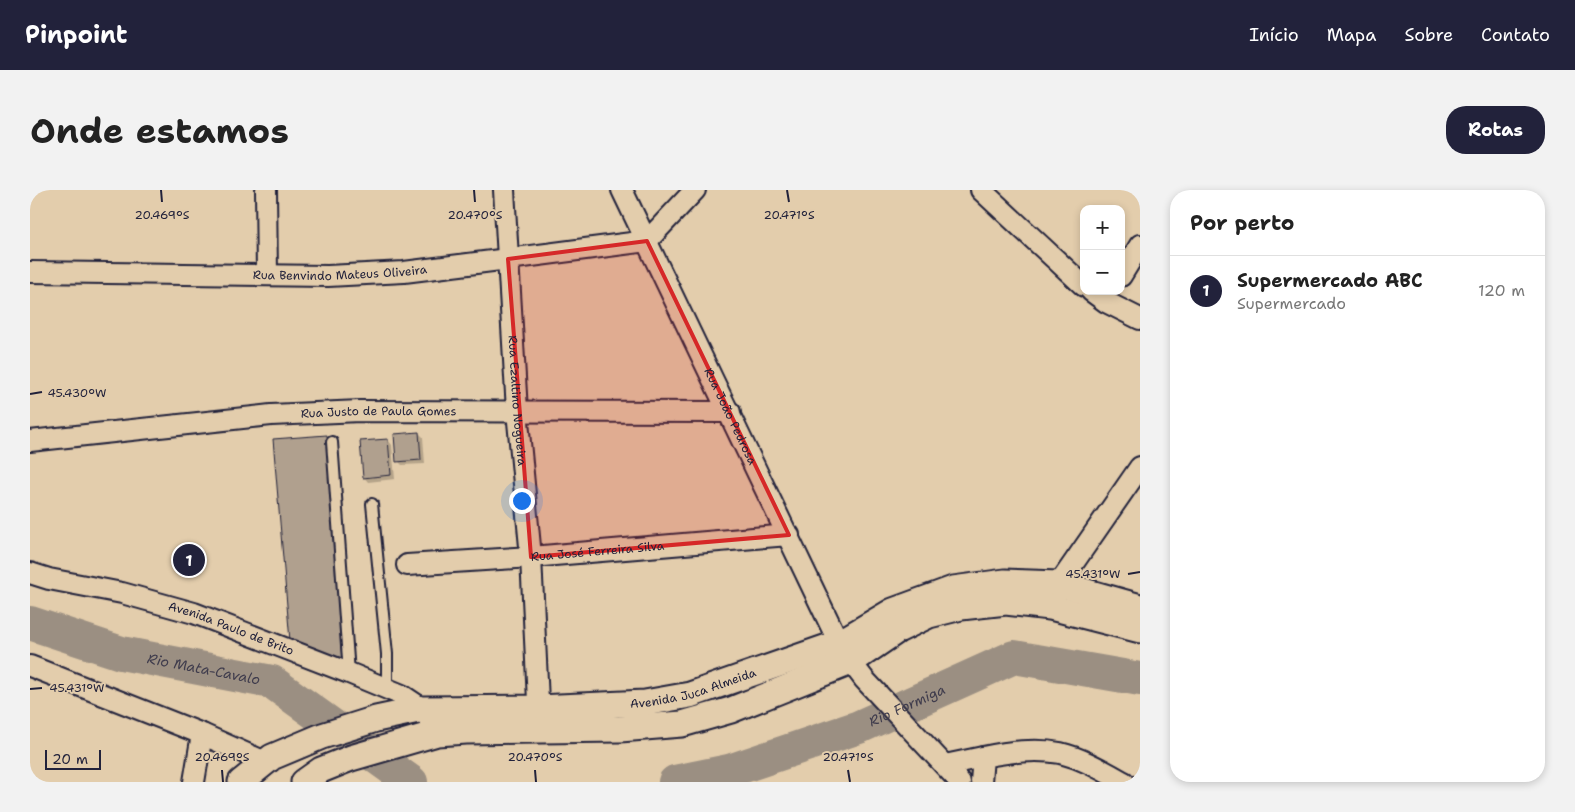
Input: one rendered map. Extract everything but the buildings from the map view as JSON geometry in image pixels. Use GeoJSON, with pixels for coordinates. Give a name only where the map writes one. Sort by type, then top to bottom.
{"type":"FeatureCollection","features":[{"type":"Feature","properties":{"kind":"street"},"geometry":{"type":"LineString","coordinates":[[266,190],[267,275]]}},
{"type":"Feature","properties":{"kind":"street","name":"Rua Ezaltino Nogueira"},"geometry":{"type":"LineString","coordinates":[[504,190],[517,411],[531,557],[539,719]]}},
{"type":"Feature","properties":{"kind":"street","name":"Rua João Pedrosa"},"geometry":{"type":"LineString","coordinates":[[622,190],[851,661],[960,782]]}},
{"type":"Feature","properties":{"kind":"street"},"geometry":{"type":"LineString","coordinates":[[647,241],[695,190]]}},
{"type":"Feature","properties":{"kind":"street"},"geometry":{"type":"LineString","coordinates":[[981,190],[1080,282]]}},
{"type":"Feature","properties":{"kind":"street","name":"Rua Benvindo Mateus Oliveira"},"geometry":{"type":"LineString","coordinates":[[30,272],[328,276],[404,272],[647,241]]}},
{"type":"Feature","properties":{"kind":"street"},"geometry":{"type":"LineString","coordinates":[[1125,269],[1140,245]]}},
{"type":"Feature","properties":{"kind":"street"},"geometry":{"type":"LineString","coordinates":[[1103,295],[1140,319]]}},
{"type":"Feature","properties":{"kind":"street","name":"Rua Justo de Paula Gomes"},"geometry":{"type":"LineString","coordinates":[[30,441],[271,415],[360,411],[730,412]]}},
{"type":"Feature","properties":{"kind":"street"},"geometry":{"type":"LineString","coordinates":[[1055,596],[1140,467]]}},
{"type":"Feature","properties":{"kind":"street","name":"Rua José Ferreira Silva"},"geometry":{"type":"LineString","coordinates":[[407,566],[789,535]]}},
{"type":"Feature","properties":{"kind":"street","name":"Avenida Paulo de Brito"},"geometry":{"type":"LineString","coordinates":[[30,573],[48,579],[122,593],[194,613],[349,672],[402,695],[423,709]]}},
{"type":"Feature","properties":{"kind":"street","name":"Avenida Juca Almeida"},"geometry":{"type":"LineString","coordinates":[[312,776],[350,758],[431,734],[466,731],[645,703],[851,661],[893,611],[953,589],[1005,582],[1055,596],[1140,630]]}},
{"type":"Feature","properties":{"kind":"street","name":"Avenida Juca Almeida"},"geometry":{"type":"LineString","coordinates":[[1055,596],[1140,607]]}},
{"type":"Feature","properties":{"kind":"street"},"geometry":{"type":"LineString","coordinates":[[30,666],[269,760]]}},
{"type":"Feature","properties":{"kind":"street"},"geometry":{"type":"LineString","coordinates":[[423,709],[431,734]]}},
{"type":"Feature","properties":{"kind":"street","name":"Avenida Juca Almeida"},"geometry":{"type":"LineString","coordinates":[[241,782],[269,760],[322,736],[376,719],[423,709],[539,719]]}},
{"type":"Feature","properties":{"kind":"street"},"geometry":{"type":"LineString","coordinates":[[194,782],[202,734]]}},
{"type":"Feature","properties":{"kind":"street"},"geometry":{"type":"LineString","coordinates":[[938,758],[982,756],[1030,750],[1060,753],[1091,765],[1124,782]]}},
{"type":"Feature","properties":{"kind":"street"},"geometry":{"type":"LineString","coordinates":[[981,782],[982,756]]}},
{"type":"Feature","properties":{"kind":"lane"},"geometry":{"type":"LineString","coordinates":[[332,442],[349,672]]}},
{"type":"Feature","properties":{"kind":"lane"},"geometry":{"type":"LineString","coordinates":[[372,504],[386,654],[387,688]]}},
{"type":"Feature","properties":{"kind":"highlighted area"},"geometry":{"type":"Polygon","coordinates":[[[647,241],[789,535],[531,557],[508,259],[647,241]]]}},
{"type":"Feature","properties":{"kind":"waterway","name":"Rio Mata-Cavalo"},"geometry":{"type":"LineString","coordinates":[[30,623],[121,653],[272,682],[411,782]]}},
{"type":"Feature","properties":{"kind":"waterway","name":"Rio Formiga"},"geometry":{"type":"LineString","coordinates":[[675,782],[729,771],[859,727],[1014,657],[1140,679]]}},
{"type":"Feature","properties":{"kind":"place","name":"Supermercado ABC"},"geometry":{"type":"Point","coordinates":[189,560]}}]}
